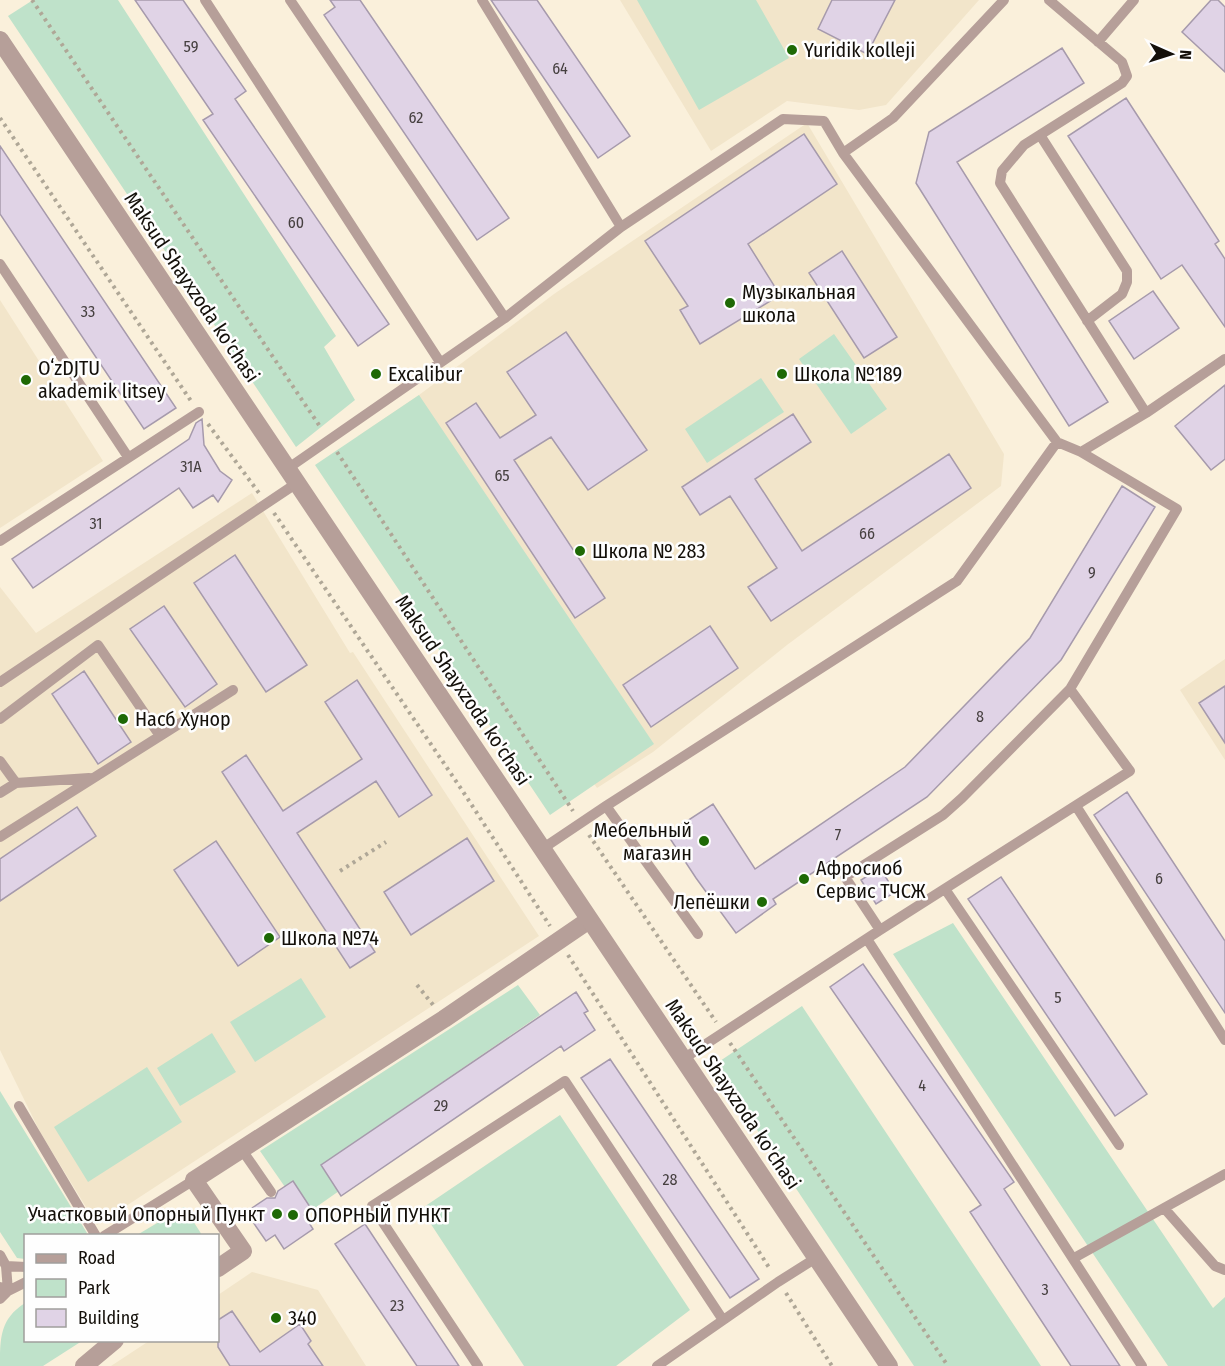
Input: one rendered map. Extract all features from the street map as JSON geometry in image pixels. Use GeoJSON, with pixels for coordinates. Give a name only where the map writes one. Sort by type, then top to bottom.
{"type":"FeatureCollection","features":[{"type":"Feature","properties":{"kind":"street","name":"Maksud Shayxzoda ko'chasi"},"geometry":{"type":"LineString","coordinates":[[0,40],[889,1366]]}},
{"type":"Feature","properties":{"kind":"street"},"geometry":{"type":"LineString","coordinates":[[219,1267],[243,1251],[195,1180],[444,1019],[589,920]]}},
{"type":"Feature","properties":{"kind":"street"},"geometry":{"type":"LineString","coordinates":[[84,1366],[114,1342]]}},
{"type":"Feature","properties":{"kind":"lane"},"geometry":{"type":"LineString","coordinates":[[205,0],[440,362]]}},
{"type":"Feature","properties":{"kind":"lane"},"geometry":{"type":"LineString","coordinates":[[290,0],[506,318]]}},
{"type":"Feature","properties":{"kind":"lane"},"geometry":{"type":"LineString","coordinates":[[482,0],[621,227]]}},
{"type":"Feature","properties":{"kind":"lane"},"geometry":{"type":"LineString","coordinates":[[843,153],[893,118],[1004,0]]}},
{"type":"Feature","properties":{"kind":"lane"},"geometry":{"type":"LineString","coordinates":[[1049,0],[1122,62],[1127,76],[1122,83],[1024,145],[1002,171],[1000,183],[1146,413]]}},
{"type":"Feature","properties":{"kind":"lane"},"geometry":{"type":"LineString","coordinates":[[1098,42],[1134,0]]}},
{"type":"Feature","properties":{"kind":"lane"},"geometry":{"type":"LineString","coordinates":[[0,682],[266,502],[329,440],[506,318],[621,227],[783,119],[824,121],[843,153],[1057,442],[1081,452],[1177,509],[1070,689],[943,815],[845,878],[880,930]]}},
{"type":"Feature","properties":{"kind":"lane"},"geometry":{"type":"LineString","coordinates":[[1040,135],[1127,271],[1127,282],[1122,294],[1087,321]]}},
{"type":"Feature","properties":{"kind":"lane"},"geometry":{"type":"LineString","coordinates":[[0,264],[128,457]]}},
{"type":"Feature","properties":{"kind":"lane"},"geometry":{"type":"LineString","coordinates":[[1081,452],[1146,413],[1225,359]]}},
{"type":"Feature","properties":{"kind":"lane"},"geometry":{"type":"LineString","coordinates":[[0,541],[199,412]]}},
{"type":"Feature","properties":{"kind":"lane"},"geometry":{"type":"LineString","coordinates":[[542,849],[957,581],[1057,442]]}},
{"type":"Feature","properties":{"kind":"lane"},"geometry":{"type":"LineString","coordinates":[[0,718],[98,645],[160,736]]}},
{"type":"Feature","properties":{"kind":"lane"},"geometry":{"type":"LineString","coordinates":[[683,1059],[1130,771],[1070,689]]}},
{"type":"Feature","properties":{"kind":"lane"},"geometry":{"type":"LineString","coordinates":[[0,837],[233,690]]}},
{"type":"Feature","properties":{"kind":"lane"},"geometry":{"type":"LineString","coordinates":[[0,761],[16,783]]}},
{"type":"Feature","properties":{"kind":"lane"},"geometry":{"type":"LineString","coordinates":[[0,793],[16,783],[93,778]]}},
{"type":"Feature","properties":{"kind":"lane"},"geometry":{"type":"LineString","coordinates":[[606,806],[698,934]]}},
{"type":"Feature","properties":{"kind":"lane"},"geometry":{"type":"LineString","coordinates":[[1076,806],[1225,1040]]}},
{"type":"Feature","properties":{"kind":"lane"},"geometry":{"type":"LineString","coordinates":[[945,889],[1119,1145]]}},
{"type":"Feature","properties":{"kind":"lane"},"geometry":{"type":"LineString","coordinates":[[867,939],[1142,1366]]}},
{"type":"Feature","properties":{"kind":"lane"},"geometry":{"type":"LineString","coordinates":[[478,1366],[372,1206],[565,1081],[723,1320]]}},
{"type":"Feature","properties":{"kind":"lane"},"geometry":{"type":"LineString","coordinates":[[19,1106],[95,1234]]}},
{"type":"Feature","properties":{"kind":"lane"},"geometry":{"type":"LineString","coordinates":[[242,1150],[271,1192]]}},
{"type":"Feature","properties":{"kind":"lane"},"geometry":{"type":"LineString","coordinates":[[1074,1258],[1225,1174]]}},
{"type":"Feature","properties":{"kind":"lane"},"geometry":{"type":"LineString","coordinates":[[107,1234],[195,1180]]}},
{"type":"Feature","properties":{"kind":"lane"},"geometry":{"type":"LineString","coordinates":[[1164,1208],[1215,1266],[1225,1270]]}},
{"type":"Feature","properties":{"kind":"lane"},"geometry":{"type":"LineString","coordinates":[[0,1255],[6,1266],[3,1292]]}},
{"type":"Feature","properties":{"kind":"lane"},"geometry":{"type":"LineString","coordinates":[[657,1366],[816,1258]]}},
{"type":"Feature","properties":{"kind":"lane"},"geometry":{"type":"LineString","coordinates":[[6,1266],[24,1267]]}},
{"type":"Feature","properties":{"kind":"lane"},"geometry":{"type":"LineString","coordinates":[[3,1292],[24,1283]]}},
{"type":"Feature","properties":{"kind":"path"},"geometry":{"type":"LineString","coordinates":[[32,0],[329,440],[581,823],[948,1366]]}},
{"type":"Feature","properties":{"kind":"path"},"geometry":{"type":"LineString","coordinates":[[0,118],[199,412],[266,502]]}},
{"type":"Feature","properties":{"kind":"path"},"geometry":{"type":"LineString","coordinates":[[340,871],[386,842]]}},
{"type":"Feature","properties":{"kind":"path"},"geometry":{"type":"LineString","coordinates":[[417,986],[444,1019]]}},
{"type":"Feature","properties":{"kind":"shaded area","name":"Yuridik kolleji"},"geometry":{"type":"Polygon","coordinates":[[[620,0],[979,0],[886,105],[859,110],[787,101],[711,151],[620,0]]]}},
{"type":"Feature","properties":{"kind":"shaded area"},"geometry":{"type":"Polygon","coordinates":[[[807,123],[1004,454],[1001,486],[787,645],[653,752],[597,788],[358,436],[419,395],[554,294],[807,123]]]}},
{"type":"Feature","properties":{"kind":"shaded area","name":"OʻzDJTU akademik litsey"},"geometry":{"type":"Polygon","coordinates":[[[0,300],[103,461],[0,528],[0,300]]]}},
{"type":"Feature","properties":{"kind":"shaded area","name":"Школа №74"},"geometry":{"type":"Polygon","coordinates":[[[252,493],[350,653],[353,652],[539,936],[97,1225],[40,1132],[0,1050],[0,587],[36,633],[252,493]]]}},
{"type":"Feature","properties":{"kind":"shaded area"},"geometry":{"type":"Polygon","coordinates":[[[1225,659],[1225,760],[1180,690],[1225,659]]]}},
{"type":"Feature","properties":{"kind":"shaded area","name":"340"},"geometry":{"type":"Polygon","coordinates":[[[252,1272],[318,1290],[366,1366],[111,1366],[147,1342],[219,1342],[219,1294],[252,1272]]]}},
{"type":"Feature","properties":{"kind":"green space"},"geometry":{"type":"Polygon","coordinates":[[[33,0],[118,0],[336,336],[324,347],[355,400],[296,447],[8,16],[33,0]]]}},
{"type":"Feature","properties":{"kind":"green space"},"geometry":{"type":"Polygon","coordinates":[[[637,0],[756,0],[789,58],[699,110],[637,0]]]}},
{"type":"Feature","properties":{"kind":"green space"},"geometry":{"type":"Polygon","coordinates":[[[834,334],[887,409],[851,434],[799,359],[834,334]]]}},
{"type":"Feature","properties":{"kind":"green space"},"geometry":{"type":"Polygon","coordinates":[[[761,378],[784,412],[707,463],[685,429],[761,378]]]}},
{"type":"Feature","properties":{"kind":"green space"},"geometry":{"type":"Polygon","coordinates":[[[419,395],[654,744],[550,815],[315,465],[419,395]]]}},
{"type":"Feature","properties":{"kind":"green space"},"geometry":{"type":"Polygon","coordinates":[[[953,923],[1213,1308],[1225,1297],[1225,1366],[1168,1366],[893,954],[953,923]]]}},
{"type":"Feature","properties":{"kind":"green space"},"geometry":{"type":"Polygon","coordinates":[[[301,978],[326,1017],[255,1062],[230,1022],[301,978]]]}},
{"type":"Feature","properties":{"kind":"green space"},"geometry":{"type":"Polygon","coordinates":[[[518,985],[540,1015],[321,1165],[339,1191],[312,1210],[293,1182],[285,1187],[260,1151],[518,985]]]}},
{"type":"Feature","properties":{"kind":"green space"},"geometry":{"type":"Polygon","coordinates":[[[802,1006],[1041,1366],[914,1366],[714,1065],[802,1006]]]}},
{"type":"Feature","properties":{"kind":"green space"},"geometry":{"type":"Polygon","coordinates":[[[212,1033],[236,1072],[180,1106],[157,1068],[212,1033]]]}},
{"type":"Feature","properties":{"kind":"green space"},"geometry":{"type":"Polygon","coordinates":[[[147,1067],[182,1122],[88,1182],[54,1127],[147,1067]]]}},
{"type":"Feature","properties":{"kind":"green space"},"geometry":{"type":"Polygon","coordinates":[[[0,1091],[87,1233],[24,1234],[24,1259],[17,1258],[0,1232],[0,1091]]]}},
{"type":"Feature","properties":{"kind":"green space"},"geometry":{"type":"Polygon","coordinates":[[[560,1115],[690,1310],[616,1366],[524,1366],[421,1209],[560,1115]]]}},
{"type":"Feature","properties":{"kind":"green space"},"geometry":{"type":"Polygon","coordinates":[[[184,1207],[201,1234],[139,1234],[184,1207]]]}},
{"type":"Feature","properties":{"kind":"green space"},"geometry":{"type":"Polygon","coordinates":[[[24,1304],[24,1342],[80,1342],[43,1366],[0,1366],[3,1330],[17,1309],[24,1304]]]}},
{"type":"Feature","properties":{"kind":"building"},"geometry":{"type":"Polygon","coordinates":[[[135,0],[183,0],[246,91],[235,99],[389,324],[358,346],[203,120],[213,114],[135,0]]]}},
{"type":"Feature","properties":{"kind":"building"},"geometry":{"type":"Polygon","coordinates":[[[330,0],[360,0],[509,218],[477,240],[324,15],[335,7],[330,0]]]}},
{"type":"Feature","properties":{"kind":"building"},"geometry":{"type":"Polygon","coordinates":[[[491,0],[537,0],[630,136],[598,158],[491,0]]]}},
{"type":"Feature","properties":{"kind":"building"},"geometry":{"type":"Polygon","coordinates":[[[832,0],[895,0],[867,54],[818,29],[832,0]]]}},
{"type":"Feature","properties":{"kind":"building"},"geometry":{"type":"Polygon","coordinates":[[[1211,0],[1218,0],[1225,7],[1225,72],[1182,32],[1211,0]]]}},
{"type":"Feature","properties":{"kind":"building"},"geometry":{"type":"Polygon","coordinates":[[[1062,48],[1084,83],[957,162],[1108,402],[1069,426],[916,183],[929,132],[1062,48]]]}},
{"type":"Feature","properties":{"kind":"building"},"geometry":{"type":"Polygon","coordinates":[[[1126,98],[1219,241],[1215,244],[1225,259],[1225,327],[1182,265],[1161,279],[1068,136],[1126,98]]]}},
{"type":"Feature","properties":{"kind":"building"},"geometry":{"type":"Polygon","coordinates":[[[804,134],[837,184],[748,244],[780,295],[700,344],[680,310],[688,306],[645,241],[804,134]]]}},
{"type":"Feature","properties":{"kind":"building"},"geometry":{"type":"Polygon","coordinates":[[[0,146],[176,408],[144,429],[0,214],[0,146]]]}},
{"type":"Feature","properties":{"kind":"building"},"geometry":{"type":"Polygon","coordinates":[[[842,251],[897,337],[864,358],[809,273],[842,251]]]}},
{"type":"Feature","properties":{"kind":"building"},"geometry":{"type":"Polygon","coordinates":[[[1153,291],[1179,328],[1134,359],[1109,321],[1153,291]]]}},
{"type":"Feature","properties":{"kind":"building"},"geometry":{"type":"Polygon","coordinates":[[[566,332],[647,450],[588,490],[551,437],[514,460],[605,598],[575,618],[446,423],[476,403],[500,438],[536,415],[507,372],[566,332]]]}},
{"type":"Feature","properties":{"kind":"building"},"geometry":{"type":"Polygon","coordinates":[[[1225,385],[1225,459],[1211,470],[1175,426],[1225,385]]]}},
{"type":"Feature","properties":{"kind":"building"},"geometry":{"type":"Polygon","coordinates":[[[793,414],[811,442],[755,479],[802,551],[949,454],[971,488],[771,621],[748,587],[777,568],[730,496],[700,515],[682,487],[793,414]]]}},
{"type":"Feature","properties":{"kind":"building"},"geometry":{"type":"Polygon","coordinates":[[[202,419],[204,445],[220,471],[232,480],[218,502],[213,495],[193,508],[179,488],[33,588],[12,559],[189,439],[196,423],[202,419]]]}},
{"type":"Feature","properties":{"kind":"building"},"geometry":{"type":"Polygon","coordinates":[[[1122,486],[1155,507],[1061,660],[927,797],[773,899],[776,904],[736,933],[667,834],[713,804],[755,869],[905,767],[1030,638],[1122,486]]]}},
{"type":"Feature","properties":{"kind":"building"},"geometry":{"type":"Polygon","coordinates":[[[235,555],[307,665],[266,692],[194,583],[235,555]]]}},
{"type":"Feature","properties":{"kind":"building"},"geometry":{"type":"Polygon","coordinates":[[[164,606],[217,684],[185,707],[130,629],[164,606]]]}},
{"type":"Feature","properties":{"kind":"building"},"geometry":{"type":"Polygon","coordinates":[[[710,626],[738,668],[651,727],[623,685],[710,626]]]}},
{"type":"Feature","properties":{"kind":"building"},"geometry":{"type":"Polygon","coordinates":[[[84,671],[131,742],[98,764],[52,694],[84,671]]]}},
{"type":"Feature","properties":{"kind":"building"},"geometry":{"type":"Polygon","coordinates":[[[357,680],[432,795],[399,817],[376,781],[297,833],[375,952],[350,968],[222,772],[246,755],[283,811],[362,759],[325,702],[357,680]]]}},
{"type":"Feature","properties":{"kind":"building"},"geometry":{"type":"Polygon","coordinates":[[[1225,686],[1225,743],[1199,703],[1225,686]]]}},
{"type":"Feature","properties":{"kind":"building"},"geometry":{"type":"Polygon","coordinates":[[[1127,792],[1225,941],[1225,1013],[1094,815],[1127,792]]]}},
{"type":"Feature","properties":{"kind":"building"},"geometry":{"type":"Polygon","coordinates":[[[77,807],[96,836],[0,901],[0,859],[77,807]]]}},
{"type":"Feature","properties":{"kind":"building"},"geometry":{"type":"Polygon","coordinates":[[[467,838],[494,881],[411,935],[384,892],[467,838]]]}},
{"type":"Feature","properties":{"kind":"building"},"geometry":{"type":"Polygon","coordinates":[[[216,841],[280,937],[238,966],[174,870],[216,841]]]}},
{"type":"Feature","properties":{"kind":"building"},"geometry":{"type":"Polygon","coordinates":[[[880,868],[895,892],[876,904],[861,880],[880,868]]]}},
{"type":"Feature","properties":{"kind":"building"},"geometry":{"type":"Polygon","coordinates":[[[1001,877],[1147,1094],[1115,1116],[968,899],[1001,877]]]}},
{"type":"Feature","properties":{"kind":"building"},"geometry":{"type":"Polygon","coordinates":[[[863,964],[1014,1182],[1004,1189],[1120,1366],[1071,1366],[970,1212],[981,1205],[830,987],[863,964]]]}},
{"type":"Feature","properties":{"kind":"building"},"geometry":{"type":"Polygon","coordinates":[[[576,992],[588,1011],[584,1013],[595,1030],[564,1051],[561,1046],[341,1196],[321,1165],[576,992]]]}},
{"type":"Feature","properties":{"kind":"building"},"geometry":{"type":"Polygon","coordinates":[[[610,1059],[759,1279],[730,1298],[581,1078],[610,1059]]]}},
{"type":"Feature","properties":{"kind":"building","name":"Участковый Опорный Пункт"},"geometry":{"type":"Polygon","coordinates":[[[293,1181],[312,1210],[304,1215],[313,1229],[284,1249],[275,1235],[266,1241],[246,1212],[267,1198],[275,1198],[278,1191],[293,1181]]]}},
{"type":"Feature","properties":{"kind":"building"},"geometry":{"type":"Polygon","coordinates":[[[365,1224],[459,1366],[417,1366],[335,1244],[365,1224]]]}},
{"type":"Feature","properties":{"kind":"building"},"geometry":{"type":"Polygon","coordinates":[[[232,1311],[260,1352],[300,1324],[311,1341],[308,1344],[323,1366],[230,1366],[218,1347],[219,1319],[232,1311]]]}},
{"type":"Feature","properties":{"kind":"place","name":"Yuridik kolleji"},"geometry":{"type":"Point","coordinates":[792,50]}},
{"type":"Feature","properties":{"kind":"place","name":"Музыкальная школа"},"geometry":{"type":"Point","coordinates":[730,303]}},
{"type":"Feature","properties":{"kind":"place","name":"Excalibur"},"geometry":{"type":"Point","coordinates":[376,374]}},
{"type":"Feature","properties":{"kind":"place","name":"Школа №189"},"geometry":{"type":"Point","coordinates":[782,374]}},
{"type":"Feature","properties":{"kind":"place","name":"OʻzDJTU akademik litsey"},"geometry":{"type":"Point","coordinates":[26,380]}},
{"type":"Feature","properties":{"kind":"place","name":"Школа № 283"},"geometry":{"type":"Point","coordinates":[580,551]}},
{"type":"Feature","properties":{"kind":"place","name":"Насб Хунор"},"geometry":{"type":"Point","coordinates":[123,719]}},
{"type":"Feature","properties":{"kind":"place","name":"Мебельный магазин"},"geometry":{"type":"Point","coordinates":[704,841]}},
{"type":"Feature","properties":{"kind":"place","name":"Афросиоб Сервис ТЧСЖ"},"geometry":{"type":"Point","coordinates":[804,879]}},
{"type":"Feature","properties":{"kind":"place","name":"Лепёшки"},"geometry":{"type":"Point","coordinates":[762,902]}},
{"type":"Feature","properties":{"kind":"place","name":"Школа №74"},"geometry":{"type":"Point","coordinates":[269,938]}},
{"type":"Feature","properties":{"kind":"place","name":"Участковый Опорный Пункт"},"geometry":{"type":"Point","coordinates":[277,1214]}},
{"type":"Feature","properties":{"kind":"place","name":"ОПОРНЫЙ ПУНКТ"},"geometry":{"type":"Point","coordinates":[293,1215]}},
{"type":"Feature","properties":{"kind":"place","name":"340"},"geometry":{"type":"Point","coordinates":[276,1318]}}]}
